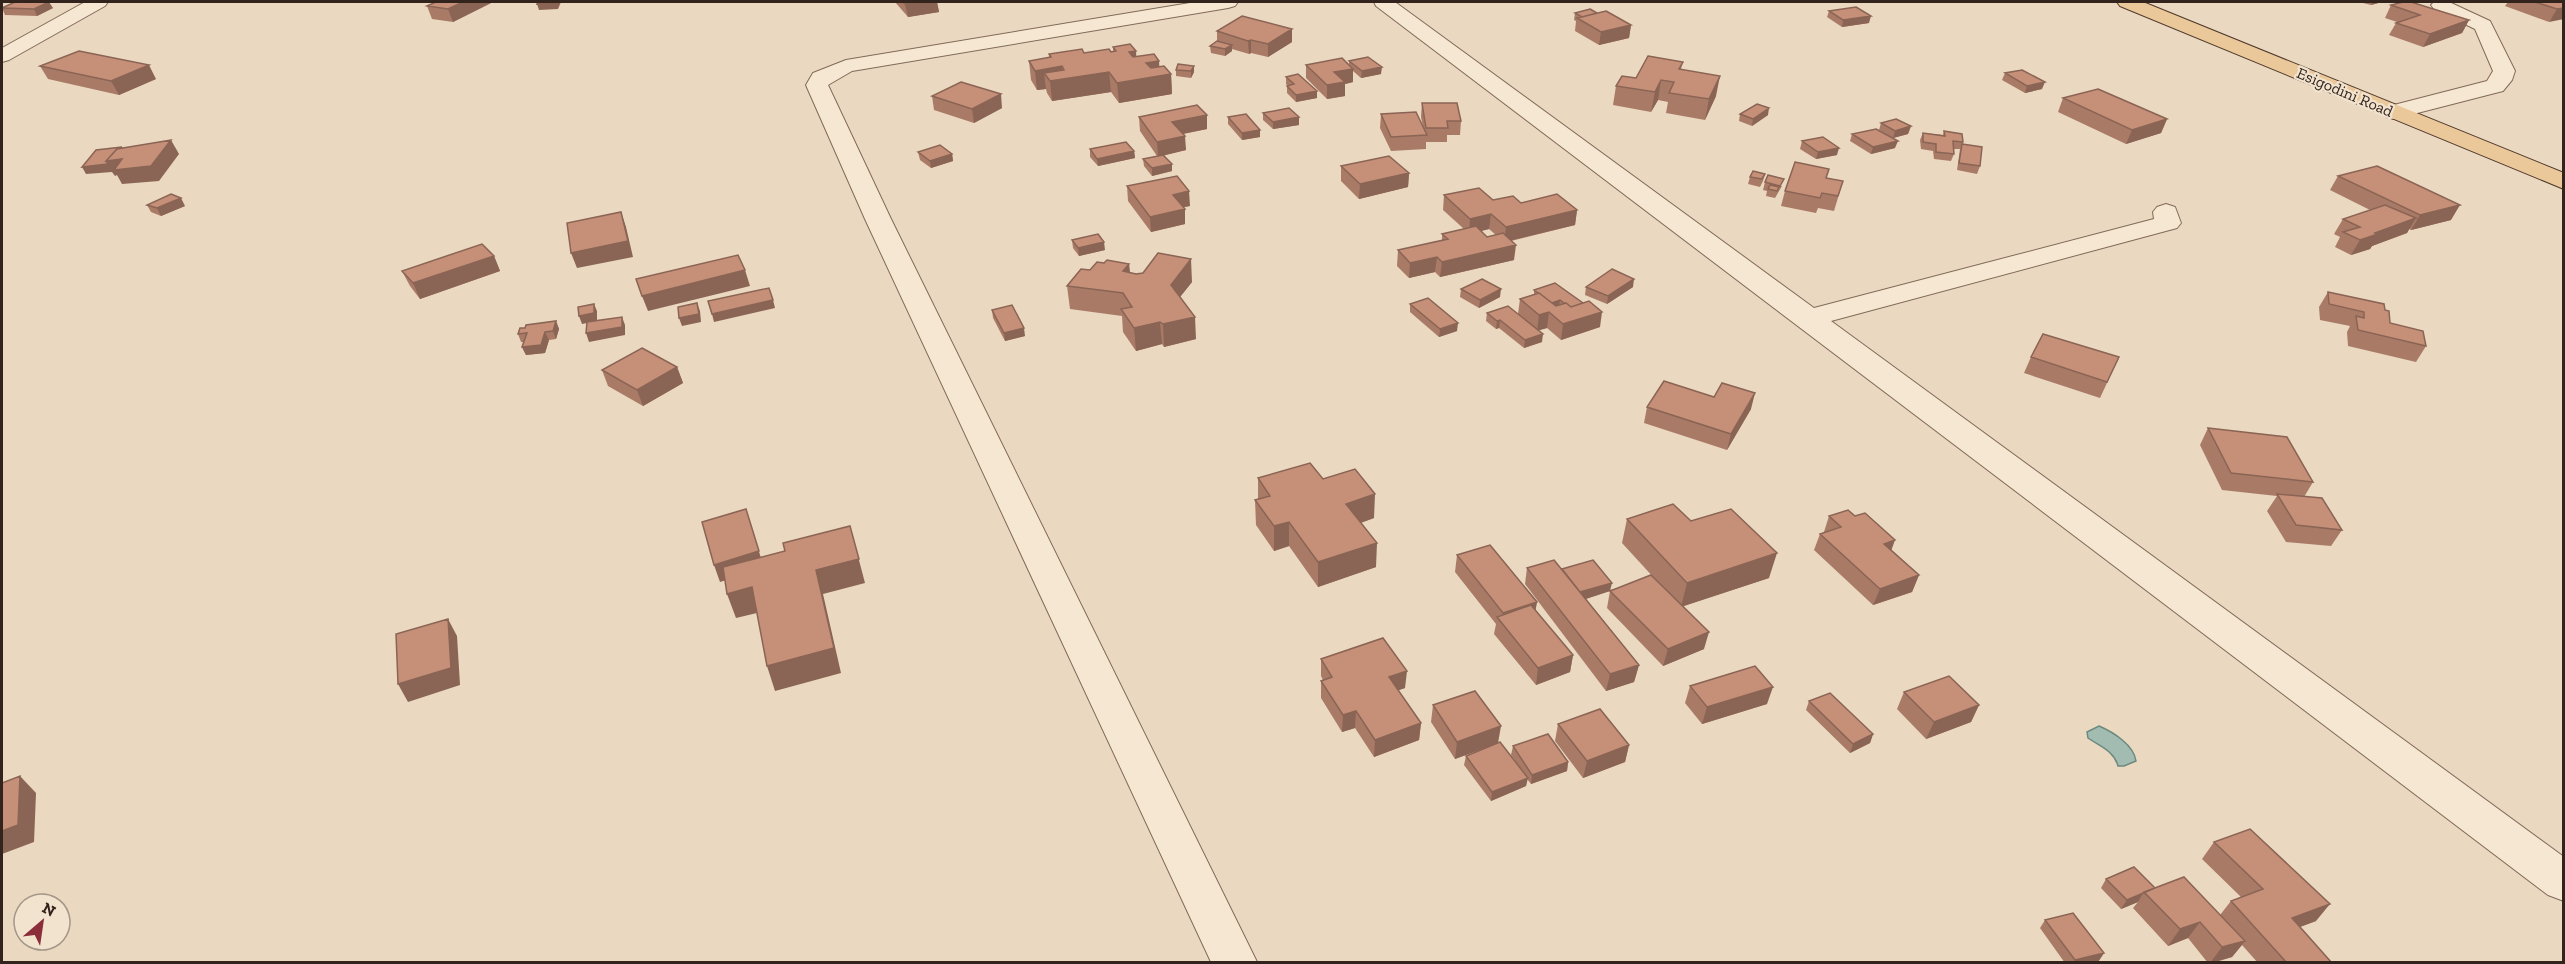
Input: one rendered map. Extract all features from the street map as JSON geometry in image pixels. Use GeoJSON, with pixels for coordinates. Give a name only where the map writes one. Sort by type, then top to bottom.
{"type":"FeatureCollection","features":[{"type":"Feature","properties":{"kind":"main road","name":"Esigodini Road"},"geometry":{"type":"LineString","coordinates":[[2127,2],[2564,182]]}},
{"type":"Feature","properties":{"kind":"street"},"geometry":{"type":"LineString","coordinates":[[2,56],[98,2]]}},
{"type":"Feature","properties":{"kind":"street"},"geometry":{"type":"LineString","coordinates":[[1228,2],[846,66],[821,78],[817,85],[878,219],[1234,963]]}},
{"type":"Feature","properties":{"kind":"street"},"geometry":{"type":"LineString","coordinates":[[1383,2],[2564,882]]}},
{"type":"Feature","properties":{"kind":"street"},"geometry":{"type":"LineString","coordinates":[[2394,112],[2495,86],[2501,80],[2504,71],[2483,25],[2440,5]]}},
{"type":"Feature","properties":{"kind":"street"},"geometry":{"type":"LineString","coordinates":[[1808,318],[2168,223],[2166,212]]}},
{"type":"Feature","properties":{"kind":"shaded area"},"geometry":{"type":"Polygon","coordinates":[[[2099,726],[2127,744],[2136,761],[2118,766],[2110,753],[2088,738],[2087,732],[2099,726]]]}},
{"type":"Feature","properties":{"kind":"building"},"geometry":{"type":"Polygon","coordinates":[[[15,2],[49,2],[34,9],[2,8],[15,2]]]}},
{"type":"Feature","properties":{"kind":"building"},"geometry":{"type":"Polygon","coordinates":[[[436,2],[463,2],[448,9],[427,6],[436,2]]]}},
{"type":"Feature","properties":{"kind":"building"},"geometry":{"type":"Polygon","coordinates":[[[2411,2],[2469,20],[2430,34],[2396,23],[2420,15],[2391,5],[2411,2]]]}},
{"type":"Feature","properties":{"kind":"building"},"geometry":{"type":"Polygon","coordinates":[[[2535,2],[2564,2],[2564,8],[2557,9],[2535,2]]]}},
{"type":"Feature","properties":{"kind":"building"},"geometry":{"type":"Polygon","coordinates":[[[1856,7],[1871,16],[1843,20],[1829,11],[1856,7]]]}},
{"type":"Feature","properties":{"kind":"building"},"geometry":{"type":"Polygon","coordinates":[[[1590,9],[1597,13],[1582,17],[1575,13],[1590,9]]]}},
{"type":"Feature","properties":{"kind":"building"},"geometry":{"type":"Polygon","coordinates":[[[1606,11],[1631,25],[1601,32],[1577,18],[1606,11]]]}},
{"type":"Feature","properties":{"kind":"building"},"geometry":{"type":"Polygon","coordinates":[[[1242,16],[1292,29],[1268,44],[1248,41],[1217,31],[1242,16]]]}},
{"type":"Feature","properties":{"kind":"building"},"geometry":{"type":"Polygon","coordinates":[[[1217,41],[1232,45],[1225,49],[1210,46],[1217,41]]]}},
{"type":"Feature","properties":{"kind":"building"},"geometry":{"type":"Polygon","coordinates":[[[1130,44],[1136,51],[1129,52],[1133,57],[1154,54],[1159,61],[1146,63],[1151,68],[1164,66],[1171,74],[1117,83],[1109,72],[1050,81],[1044,73],[1064,70],[1062,66],[1035,71],[1029,61],[1051,57],[1049,54],[1082,49],[1084,53],[1109,49],[1111,52],[1116,51],[1113,47],[1130,44]]]}},
{"type":"Feature","properties":{"kind":"building"},"geometry":{"type":"Polygon","coordinates":[[[79,51],[149,65],[111,81],[40,66],[79,51]]]}},
{"type":"Feature","properties":{"kind":"building"},"geometry":{"type":"Polygon","coordinates":[[[1648,56],[1683,62],[1679,69],[1720,76],[1709,99],[1669,93],[1674,82],[1661,80],[1655,92],[1616,86],[1622,76],[1636,78],[1648,56]]]}},
{"type":"Feature","properties":{"kind":"building"},"geometry":{"type":"Polygon","coordinates":[[[1368,57],[1382,67],[1362,71],[1349,61],[1368,57]]]}},
{"type":"Feature","properties":{"kind":"building"},"geometry":{"type":"Polygon","coordinates":[[[1342,58],[1353,69],[1334,72],[1345,82],[1327,85],[1306,65],[1342,58]]]}},
{"type":"Feature","properties":{"kind":"building"},"geometry":{"type":"Polygon","coordinates":[[[1178,64],[1194,66],[1191,71],[1176,70],[1178,64]]]}},
{"type":"Feature","properties":{"kind":"building"},"geometry":{"type":"Polygon","coordinates":[[[2022,70],[2045,82],[2027,86],[2005,73],[2022,70]]]}},
{"type":"Feature","properties":{"kind":"building"},"geometry":{"type":"Polygon","coordinates":[[[1298,74],[1317,91],[1296,95],[1287,86],[1294,84],[1286,77],[1298,74]]]}},
{"type":"Feature","properties":{"kind":"building"},"geometry":{"type":"Polygon","coordinates":[[[961,82],[1001,94],[972,109],[932,96],[961,82]]]}},
{"type":"Feature","properties":{"kind":"building"},"geometry":{"type":"Polygon","coordinates":[[[2098,89],[2167,119],[2132,130],[2063,98],[2098,89]]]}},
{"type":"Feature","properties":{"kind":"building"},"geometry":{"type":"Polygon","coordinates":[[[1422,103],[1457,103],[1461,121],[1447,121],[1448,128],[1426,128],[1422,103]]]}},
{"type":"Feature","properties":{"kind":"building"},"geometry":{"type":"Polygon","coordinates":[[[1757,104],[1769,108],[1753,119],[1740,114],[1757,104]]]}},
{"type":"Feature","properties":{"kind":"building"},"geometry":{"type":"Polygon","coordinates":[[[1197,105],[1207,115],[1172,122],[1185,136],[1157,142],[1139,117],[1197,105]]]}},
{"type":"Feature","properties":{"kind":"building"},"geometry":{"type":"Polygon","coordinates":[[[1289,108],[1299,117],[1273,122],[1263,113],[1289,108]]]}},
{"type":"Feature","properties":{"kind":"building"},"geometry":{"type":"Polygon","coordinates":[[[1416,112],[1427,135],[1391,137],[1381,114],[1416,112]]]}},
{"type":"Feature","properties":{"kind":"building"},"geometry":{"type":"Polygon","coordinates":[[[1246,114],[1260,130],[1242,133],[1228,117],[1246,114]]]}},
{"type":"Feature","properties":{"kind":"building"},"geometry":{"type":"Polygon","coordinates":[[[1896,119],[1911,126],[1895,131],[1881,123],[1896,119]]]}},
{"type":"Feature","properties":{"kind":"building"},"geometry":{"type":"Polygon","coordinates":[[[1876,129],[1898,141],[1873,147],[1852,134],[1876,129]]]}},
{"type":"Feature","properties":{"kind":"building"},"geometry":{"type":"Polygon","coordinates":[[[1944,131],[1962,134],[1963,142],[1953,141],[1954,154],[1936,152],[1936,144],[1923,142],[1923,133],[1945,136],[1944,131]]]}},
{"type":"Feature","properties":{"kind":"building"},"geometry":{"type":"Polygon","coordinates":[[[1823,137],[1839,148],[1818,152],[1802,141],[1823,137]]]}},
{"type":"Feature","properties":{"kind":"building"},"geometry":{"type":"Polygon","coordinates":[[[171,140],[151,166],[114,170],[122,159],[106,161],[117,149],[171,140]]]}},
{"type":"Feature","properties":{"kind":"building"},"geometry":{"type":"Polygon","coordinates":[[[1126,142],[1134,151],[1097,159],[1090,149],[1126,142]]]}},
{"type":"Feature","properties":{"kind":"building"},"geometry":{"type":"Polygon","coordinates":[[[1962,144],[1982,147],[1980,166],[1959,163],[1962,144]]]}},
{"type":"Feature","properties":{"kind":"building"},"geometry":{"type":"Polygon","coordinates":[[[940,145],[952,154],[930,161],[918,152],[940,145]]]}},
{"type":"Feature","properties":{"kind":"building"},"geometry":{"type":"Polygon","coordinates":[[[122,147],[106,161],[108,164],[82,167],[96,150],[122,147]]]}},
{"type":"Feature","properties":{"kind":"building"},"geometry":{"type":"Polygon","coordinates":[[[1163,155],[1172,164],[1152,168],[1143,159],[1163,155]]]}},
{"type":"Feature","properties":{"kind":"building"},"geometry":{"type":"Polygon","coordinates":[[[1389,156],[1409,173],[1360,184],[1341,166],[1389,156]]]}},
{"type":"Feature","properties":{"kind":"building"},"geometry":{"type":"Polygon","coordinates":[[[1795,162],[1829,169],[1826,178],[1843,181],[1838,196],[1822,193],[1820,198],[1785,191],[1795,162]]]}},
{"type":"Feature","properties":{"kind":"building"},"geometry":{"type":"Polygon","coordinates":[[[2377,166],[2460,205],[2420,215],[2338,176],[2377,166]]]}},
{"type":"Feature","properties":{"kind":"building"},"geometry":{"type":"Polygon","coordinates":[[[1753,171],[1765,174],[1762,179],[1750,177],[1753,171]]]}},
{"type":"Feature","properties":{"kind":"building"},"geometry":{"type":"Polygon","coordinates":[[[1768,175],[1784,179],[1780,186],[1765,182],[1768,175]]]}},
{"type":"Feature","properties":{"kind":"building"},"geometry":{"type":"Polygon","coordinates":[[[1177,176],[1189,191],[1173,195],[1185,209],[1150,217],[1127,186],[1177,176]]]}},
{"type":"Feature","properties":{"kind":"building"},"geometry":{"type":"Polygon","coordinates":[[[1770,185],[1779,187],[1777,191],[1768,189],[1770,185]]]}},
{"type":"Feature","properties":{"kind":"building"},"geometry":{"type":"Polygon","coordinates":[[[1479,188],[1493,200],[1513,196],[1521,203],[1557,194],[1577,210],[1506,227],[1491,214],[1470,219],[1444,195],[1479,188]]]}},
{"type":"Feature","properties":{"kind":"building"},"geometry":{"type":"Polygon","coordinates":[[[171,194],[181,198],[157,208],[147,205],[171,194]]]}},
{"type":"Feature","properties":{"kind":"building"},"geometry":{"type":"Polygon","coordinates":[[[2385,205],[2416,218],[2360,240],[2343,232],[2360,227],[2343,219],[2385,205]]]}},
{"type":"Feature","properties":{"kind":"building"},"geometry":{"type":"Polygon","coordinates":[[[621,212],[628,241],[571,253],[567,223],[621,212]]]}},
{"type":"Feature","properties":{"kind":"building"},"geometry":{"type":"Polygon","coordinates":[[[1476,226],[1487,237],[1503,233],[1516,245],[1442,262],[1437,257],[1410,263],[1398,250],[1448,239],[1442,234],[1476,226]]]}},
{"type":"Feature","properties":{"kind":"building"},"geometry":{"type":"Polygon","coordinates":[[[1098,234],[1104,242],[1078,248],[1072,240],[1098,234]]]}},
{"type":"Feature","properties":{"kind":"building"},"geometry":{"type":"Polygon","coordinates":[[[482,244],[494,256],[413,283],[402,271],[482,244]]]}},
{"type":"Feature","properties":{"kind":"building"},"geometry":{"type":"Polygon","coordinates":[[[1158,253],[1191,259],[1171,285],[1195,317],[1134,328],[1121,309],[1132,307],[1123,293],[1067,286],[1081,269],[1090,270],[1097,262],[1104,263],[1107,260],[1129,264],[1123,271],[1143,273],[1158,253]]]}},
{"type":"Feature","properties":{"kind":"building"},"geometry":{"type":"Polygon","coordinates":[[[738,255],[745,270],[642,296],[636,279],[738,255]]]}},
{"type":"Feature","properties":{"kind":"building"},"geometry":{"type":"Polygon","coordinates":[[[1612,269],[1634,279],[1608,296],[1586,287],[1612,269]]]}},
{"type":"Feature","properties":{"kind":"building"},"geometry":{"type":"Polygon","coordinates":[[[1482,279],[1501,289],[1480,300],[1461,289],[1482,279]]]}},
{"type":"Feature","properties":{"kind":"building"},"geometry":{"type":"Polygon","coordinates":[[[1555,283],[1583,303],[1571,307],[1560,300],[1552,303],[1534,290],[1555,283]]]}},
{"type":"Feature","properties":{"kind":"building"},"geometry":{"type":"Polygon","coordinates":[[[769,288],[773,300],[712,314],[708,301],[769,288]]]}},
{"type":"Feature","properties":{"kind":"building"},"geometry":{"type":"Polygon","coordinates":[[[2328,292],[2384,304],[2385,310],[2389,311],[2390,323],[2423,331],[2426,346],[2358,330],[2356,316],[2364,318],[2364,312],[2329,304],[2328,292]]]}},
{"type":"Feature","properties":{"kind":"building"},"geometry":{"type":"Polygon","coordinates":[[[1539,293],[1556,306],[1566,303],[1571,307],[1589,301],[1602,312],[1563,324],[1549,312],[1539,315],[1520,299],[1539,293]]]}},
{"type":"Feature","properties":{"kind":"building"},"geometry":{"type":"Polygon","coordinates":[[[1428,298],[1458,323],[1440,329],[1410,304],[1428,298]]]}},
{"type":"Feature","properties":{"kind":"building"},"geometry":{"type":"Polygon","coordinates":[[[697,303],[699,314],[679,318],[678,307],[697,303]]]}},
{"type":"Feature","properties":{"kind":"building"},"geometry":{"type":"Polygon","coordinates":[[[594,304],[594,313],[579,316],[578,307],[594,304]]]}},
{"type":"Feature","properties":{"kind":"building"},"geometry":{"type":"Polygon","coordinates":[[[1012,305],[1024,328],[1004,333],[992,310],[1012,305]]]}},
{"type":"Feature","properties":{"kind":"building"},"geometry":{"type":"Polygon","coordinates":[[[1508,306],[1543,334],[1525,340],[1500,320],[1497,321],[1487,313],[1508,306]]]}},
{"type":"Feature","properties":{"kind":"building"},"geometry":{"type":"Polygon","coordinates":[[[622,317],[622,327],[586,333],[587,322],[622,317]]]}},
{"type":"Feature","properties":{"kind":"building"},"geometry":{"type":"Polygon","coordinates":[[[556,321],[553,331],[545,332],[541,345],[522,347],[527,333],[518,334],[520,328],[556,321]]]}},
{"type":"Feature","properties":{"kind":"building"},"geometry":{"type":"Polygon","coordinates":[[[2043,334],[2119,357],[2107,382],[2031,357],[2043,334]]]}},
{"type":"Feature","properties":{"kind":"building"},"geometry":{"type":"Polygon","coordinates":[[[642,348],[677,367],[637,390],[602,370],[642,348]]]}},
{"type":"Feature","properties":{"kind":"building"},"geometry":{"type":"Polygon","coordinates":[[[1664,381],[1714,397],[1722,383],[1755,393],[1731,434],[1647,407],[1664,381]]]}},
{"type":"Feature","properties":{"kind":"building"},"geometry":{"type":"Polygon","coordinates":[[[2208,428],[2287,437],[2313,482],[2231,473],[2208,428]]]}},
{"type":"Feature","properties":{"kind":"building"},"geometry":{"type":"Polygon","coordinates":[[[1310,463],[1323,479],[1355,469],[1375,494],[1346,504],[1377,543],[1318,562],[1289,522],[1274,526],[1255,500],[1270,496],[1258,478],[1310,463]]]}},
{"type":"Feature","properties":{"kind":"building"},"geometry":{"type":"Polygon","coordinates":[[[2277,494],[2322,498],[2342,530],[2296,525],[2277,494]]]}},
{"type":"Feature","properties":{"kind":"building"},"geometry":{"type":"Polygon","coordinates":[[[1673,504],[1691,521],[1731,509],[1777,553],[1687,583],[1627,519],[1673,504]]]}},
{"type":"Feature","properties":{"kind":"building"},"geometry":{"type":"Polygon","coordinates":[[[746,509],[759,551],[714,565],[702,522],[746,509]]]}},
{"type":"Feature","properties":{"kind":"building"},"geometry":{"type":"Polygon","coordinates":[[[1848,510],[1855,516],[1865,513],[1895,540],[1884,544],[1919,575],[1880,589],[1820,534],[1841,527],[1829,516],[1848,510]]]}},
{"type":"Feature","properties":{"kind":"building"},"geometry":{"type":"Polygon","coordinates":[[[850,526],[859,559],[816,570],[834,648],[767,666],[752,587],[727,594],[723,567],[785,551],[783,543],[850,526]]]}},
{"type":"Feature","properties":{"kind":"building"},"geometry":{"type":"Polygon","coordinates":[[[1490,545],[1537,602],[1503,613],[1457,555],[1490,545]]]}},
{"type":"Feature","properties":{"kind":"building"},"geometry":{"type":"Polygon","coordinates":[[[1554,560],[1639,665],[1610,674],[1527,568],[1554,560]]]}},
{"type":"Feature","properties":{"kind":"building"},"geometry":{"type":"Polygon","coordinates":[[[1593,560],[1612,583],[1580,592],[1562,569],[1593,560]]]}},
{"type":"Feature","properties":{"kind":"building"},"geometry":{"type":"Polygon","coordinates":[[[1651,575],[1709,632],[1668,649],[1610,591],[1651,575]]]}},
{"type":"Feature","properties":{"kind":"building"},"geometry":{"type":"Polygon","coordinates":[[[1531,605],[1573,655],[1538,668],[1497,617],[1531,605]]]}},
{"type":"Feature","properties":{"kind":"building"},"geometry":{"type":"Polygon","coordinates":[[[448,619],[451,668],[398,684],[396,634],[448,619]]]}},
{"type":"Feature","properties":{"kind":"building"},"geometry":{"type":"Polygon","coordinates":[[[1383,638],[1407,671],[1389,677],[1421,723],[1375,740],[1356,711],[1343,715],[1321,681],[1332,677],[1321,659],[1383,638]]]}},
{"type":"Feature","properties":{"kind":"building"},"geometry":{"type":"Polygon","coordinates":[[[1755,666],[1773,687],[1707,707],[1690,686],[1755,666]]]}},
{"type":"Feature","properties":{"kind":"building"},"geometry":{"type":"Polygon","coordinates":[[[1949,676],[1979,705],[1934,722],[1904,692],[1949,676]]]}},
{"type":"Feature","properties":{"kind":"building"},"geometry":{"type":"Polygon","coordinates":[[[1475,691],[1501,726],[1457,742],[1433,705],[1475,691]]]}},
{"type":"Feature","properties":{"kind":"building"},"geometry":{"type":"Polygon","coordinates":[[[1830,693],[1873,734],[1853,744],[1809,701],[1830,693]]]}},
{"type":"Feature","properties":{"kind":"building"},"geometry":{"type":"Polygon","coordinates":[[[1600,709],[1629,745],[1587,761],[1558,724],[1600,709]]]}},
{"type":"Feature","properties":{"kind":"building"},"geometry":{"type":"Polygon","coordinates":[[[1548,734],[1568,762],[1532,775],[1513,746],[1548,734]]]}},
{"type":"Feature","properties":{"kind":"building"},"geometry":{"type":"Polygon","coordinates":[[[1500,742],[1528,778],[1492,792],[1466,756],[1500,742]]]}},
{"type":"Feature","properties":{"kind":"building"},"geometry":{"type":"Polygon","coordinates":[[[20,776],[18,825],[2,831],[2,783],[20,776]]]}},
{"type":"Feature","properties":{"kind":"building"},"geometry":{"type":"Polygon","coordinates":[[[2250,829],[2330,904],[2292,918],[2332,963],[2287,963],[2231,901],[2263,889],[2214,842],[2250,829]]]}},
{"type":"Feature","properties":{"kind":"building"},"geometry":{"type":"Polygon","coordinates":[[[2134,867],[2155,888],[2127,900],[2106,879],[2134,867]]]}},
{"type":"Feature","properties":{"kind":"building"},"geometry":{"type":"Polygon","coordinates":[[[2184,877],[2245,941],[2222,947],[2200,922],[2180,929],[2144,892],[2184,877]]]}},
{"type":"Feature","properties":{"kind":"building"},"geometry":{"type":"Polygon","coordinates":[[[2073,913],[2104,953],[2075,960],[2045,920],[2073,913]]]}}]}
